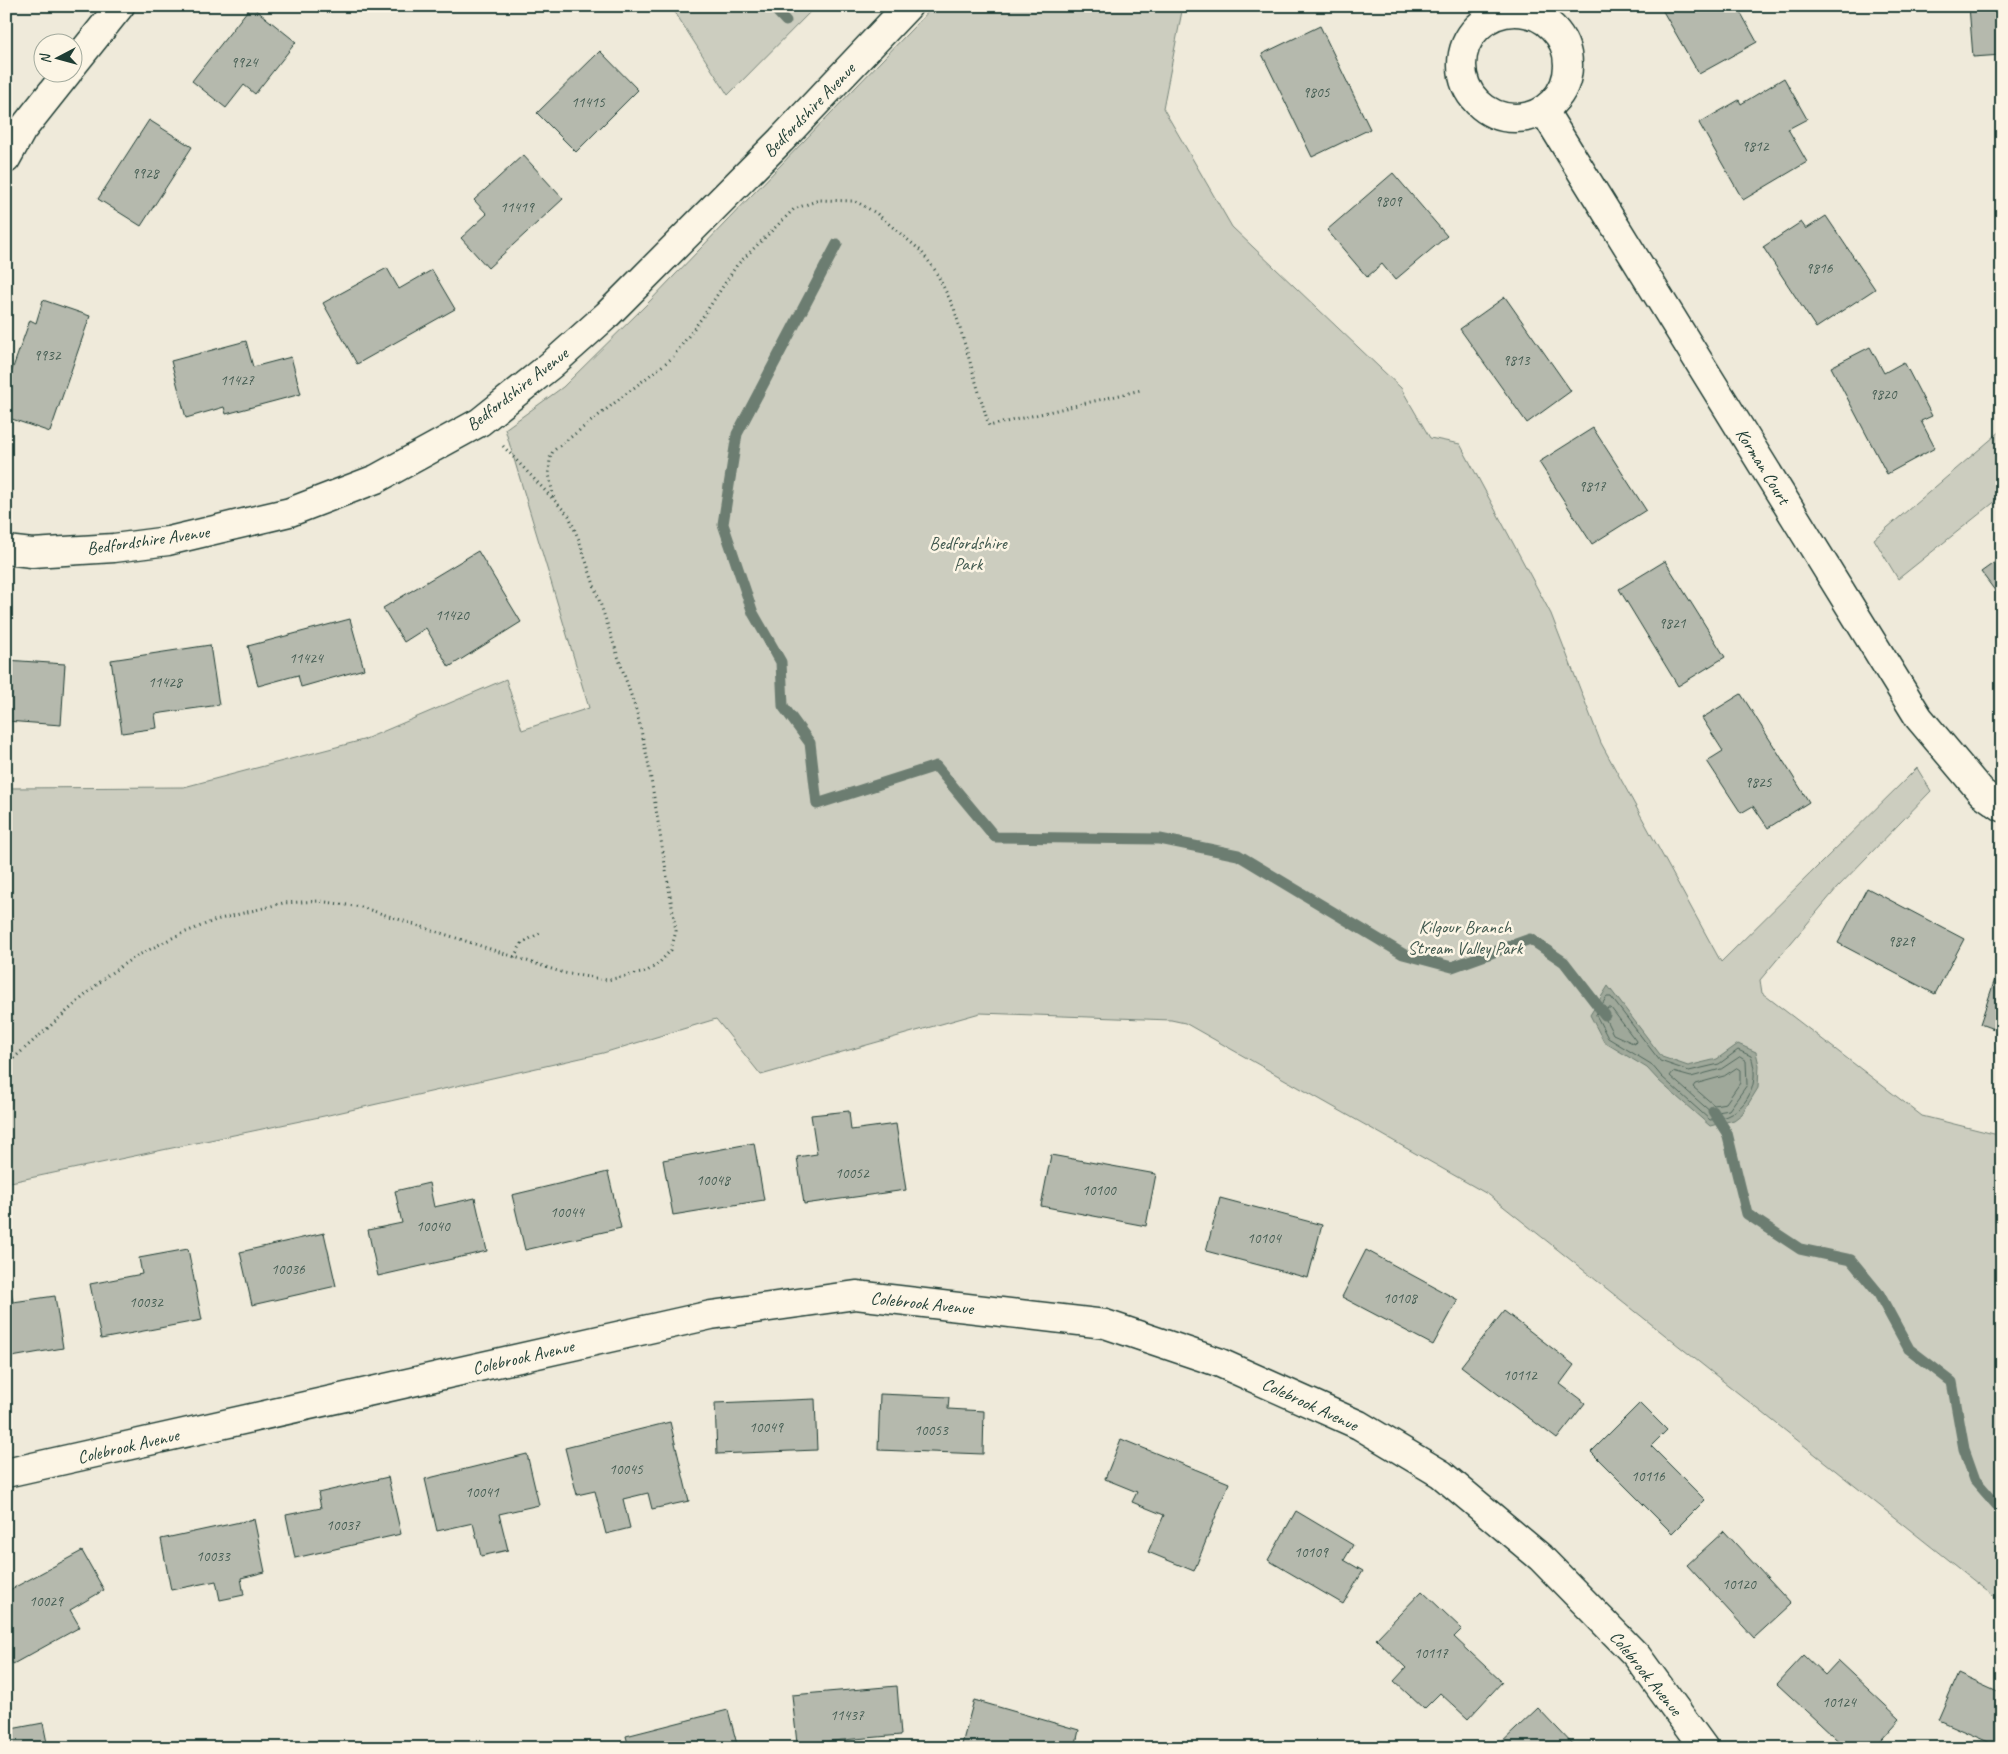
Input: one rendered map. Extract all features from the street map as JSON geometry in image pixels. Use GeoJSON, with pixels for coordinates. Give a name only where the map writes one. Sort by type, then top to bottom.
{"type":"FeatureCollection","features":[{"type":"Feature","properties":{"kind":"street"},"geometry":{"type":"LineString","coordinates":[[82,54],[120,6]]}},
{"type":"Feature","properties":{"kind":"street","name":"Bedfordshire Avenue"},"geometry":{"type":"LineString","coordinates":[[6,550],[32,553],[86,550],[168,541],[290,512],[376,480],[480,422],[551,365],[607,315],[781,140],[908,6]]}},
{"type":"Feature","properties":{"kind":"street"},"geometry":{"type":"LineString","coordinates":[[6,159],[22,130],[60,82]]}},
{"type":"Feature","properties":{"kind":"street","name":"Korman Court"},"geometry":{"type":"LineString","coordinates":[[1544,111],[1919,718],[1982,793],[2002,806]]}},
{"type":"Feature","properties":{"kind":"street","name":"Colebrook Avenue"},"geometry":{"type":"LineString","coordinates":[[6,1473],[711,1315],[856,1295],[1104,1324],[1218,1362],[1359,1425],[1441,1474],[1540,1557],[1637,1656],[1704,1748]]}},
{"type":"Feature","properties":{"kind":"path"},"geometry":{"type":"LineString","coordinates":[[554,500],[549,474],[550,458],[553,451],[672,358],[704,315],[737,264],[794,209],[819,200],[856,201],[876,213],[921,251],[935,270],[954,308],[989,426],[1141,390]]}},
{"type":"Feature","properties":{"kind":"path"},"geometry":{"type":"LineString","coordinates":[[6,1066],[108,975],[133,958],[176,936],[216,920],[252,909],[283,903],[319,901],[361,906],[564,973],[607,980],[646,972],[659,963],[671,950],[676,931],[648,761],[637,713],[580,540],[569,516],[480,422]]}},
{"type":"Feature","properties":{"kind":"path"},"geometry":{"type":"LineString","coordinates":[[514,957],[522,943],[540,933]]}},
{"type":"Feature","properties":{"kind":"green space"},"geometry":{"type":"Polygon","coordinates":[[[671,6],[816,6],[728,95],[671,6]]]}},
{"type":"Feature","properties":{"kind":"green space","name":"Bedfordshire Park"},"geometry":{"type":"Polygon","coordinates":[[[934,6],[1183,6],[1163,108],[1232,227],[1401,388],[1430,438],[1460,444],[1551,614],[1601,743],[1721,962],[1917,768],[1931,791],[1837,888],[1760,980],[1762,993],[1922,1116],[2002,1136],[2002,1603],[1489,1195],[1185,1023],[1171,1020],[980,1013],[761,1075],[716,1019],[603,1053],[324,1116],[6,1183],[6,788],[184,787],[363,740],[506,679],[522,730],[589,708],[505,429],[563,387],[648,303],[934,6]]]}},
{"type":"Feature","properties":{"kind":"green space"},"geometry":{"type":"Polygon","coordinates":[[[2002,430],[2002,496],[1898,579],[1874,539],[2002,430]]]}},
{"type":"Feature","properties":{"kind":"water"},"geometry":{"type":"Polygon","coordinates":[[[1608,986],[1662,1057],[1688,1066],[1717,1059],[1738,1044],[1756,1052],[1759,1065],[1758,1088],[1742,1114],[1734,1120],[1710,1126],[1647,1068],[1604,1042],[1590,1015],[1608,986]]]}},
{"type":"Feature","properties":{"kind":"building"},"geometry":{"type":"Polygon","coordinates":[[[251,6],[296,42],[255,94],[244,85],[226,108],[192,81],[251,6]]]}},
{"type":"Feature","properties":{"kind":"building"},"geometry":{"type":"Polygon","coordinates":[[[1660,6],[1737,6],[1757,42],[1699,74],[1660,6]]]}},
{"type":"Feature","properties":{"kind":"building"},"geometry":{"type":"Polygon","coordinates":[[[1969,6],[2002,6],[2002,55],[1973,57],[1969,6]]]}},
{"type":"Feature","properties":{"kind":"building"},"geometry":{"type":"Polygon","coordinates":[[[1320,26],[1370,129],[1312,157],[1262,54],[1320,26]]]}},
{"type":"Feature","properties":{"kind":"building"},"geometry":{"type":"Polygon","coordinates":[[[600,51],[638,90],[576,152],[537,113],[600,51]]]}},
{"type":"Feature","properties":{"kind":"building"},"geometry":{"type":"Polygon","coordinates":[[[1784,78],[1807,119],[1788,129],[1807,162],[1743,200],[1699,123],[1739,100],[1741,104],[1784,78]]]}},
{"type":"Feature","properties":{"kind":"building"},"geometry":{"type":"Polygon","coordinates":[[[149,120],[192,147],[141,226],[98,199],[149,120]]]}},
{"type":"Feature","properties":{"kind":"building"},"geometry":{"type":"Polygon","coordinates":[[[523,155],[563,199],[488,268],[461,238],[487,214],[474,200],[523,155]]]}},
{"type":"Feature","properties":{"kind":"building"},"geometry":{"type":"Polygon","coordinates":[[[1393,173],[1447,236],[1395,280],[1382,264],[1367,277],[1327,230],[1393,173]]]}},
{"type":"Feature","properties":{"kind":"building"},"geometry":{"type":"Polygon","coordinates":[[[1826,216],[1875,289],[1816,328],[1763,247],[1801,222],[1806,229],[1826,216]]]}},
{"type":"Feature","properties":{"kind":"building"},"geometry":{"type":"Polygon","coordinates":[[[387,268],[399,289],[432,270],[455,309],[357,364],[323,303],[387,268]]]}},
{"type":"Feature","properties":{"kind":"building"},"geometry":{"type":"Polygon","coordinates":[[[1505,297],[1571,391],[1527,423],[1460,329],[1505,297]]]}},
{"type":"Feature","properties":{"kind":"building"},"geometry":{"type":"Polygon","coordinates":[[[43,300],[90,316],[50,432],[6,417],[6,387],[30,320],[36,323],[43,300]]]}},
{"type":"Feature","properties":{"kind":"building"},"geometry":{"type":"Polygon","coordinates":[[[246,341],[253,367],[291,357],[301,394],[226,414],[224,407],[186,418],[171,361],[246,341]]]}},
{"type":"Feature","properties":{"kind":"building"},"geometry":{"type":"Polygon","coordinates":[[[1870,347],[1884,373],[1904,362],[1932,416],[1921,421],[1935,448],[1887,474],[1831,367],[1870,347]]]}},
{"type":"Feature","properties":{"kind":"building"},"geometry":{"type":"Polygon","coordinates":[[[1593,428],[1646,510],[1592,544],[1539,462],[1593,428]]]}},
{"type":"Feature","properties":{"kind":"building"},"geometry":{"type":"Polygon","coordinates":[[[478,551],[521,622],[449,667],[426,628],[404,642],[383,608],[478,551]]]}},
{"type":"Feature","properties":{"kind":"building"},"geometry":{"type":"Polygon","coordinates":[[[2002,557],[2002,600],[1981,572],[2002,557]]]}},
{"type":"Feature","properties":{"kind":"building"},"geometry":{"type":"Polygon","coordinates":[[[1665,561],[1725,657],[1678,686],[1619,589],[1665,561]]]}},
{"type":"Feature","properties":{"kind":"building"},"geometry":{"type":"Polygon","coordinates":[[[350,619],[364,669],[301,687],[298,675],[258,686],[248,646],[350,619]]]}},
{"type":"Feature","properties":{"kind":"building"},"geometry":{"type":"Polygon","coordinates":[[[210,645],[219,705],[155,714],[157,728],[122,733],[111,660],[210,645]]]}},
{"type":"Feature","properties":{"kind":"building"},"geometry":{"type":"Polygon","coordinates":[[[6,660],[65,664],[61,725],[6,721],[6,660]]]}},
{"type":"Feature","properties":{"kind":"building"},"geometry":{"type":"Polygon","coordinates":[[[1741,694],[1809,802],[1768,828],[1753,806],[1741,813],[1707,761],[1723,751],[1702,718],[1741,694]]]}},
{"type":"Feature","properties":{"kind":"building"},"geometry":{"type":"Polygon","coordinates":[[[1867,888],[1964,939],[1935,994],[1838,943],[1867,888]]]}},
{"type":"Feature","properties":{"kind":"building"},"geometry":{"type":"Polygon","coordinates":[[[2000,964],[2002,964],[2002,1032],[1980,1024],[2000,964]]]}},
{"type":"Feature","properties":{"kind":"building"},"geometry":{"type":"Polygon","coordinates":[[[849,1111],[851,1130],[896,1124],[906,1190],[804,1204],[797,1157],[817,1154],[811,1115],[849,1111]]]}},
{"type":"Feature","properties":{"kind":"building"},"geometry":{"type":"Polygon","coordinates":[[[754,1143],[764,1200],[673,1215],[663,1160],[754,1143]]]}},
{"type":"Feature","properties":{"kind":"building"},"geometry":{"type":"Polygon","coordinates":[[[1051,1155],[1156,1174],[1146,1226],[1041,1206],[1051,1155]]]}},
{"type":"Feature","properties":{"kind":"building"},"geometry":{"type":"Polygon","coordinates":[[[608,1172],[621,1228],[525,1250],[512,1195],[608,1172]]]}},
{"type":"Feature","properties":{"kind":"building"},"geometry":{"type":"Polygon","coordinates":[[[429,1183],[434,1207],[475,1198],[487,1251],[378,1276],[368,1230],[402,1223],[395,1191],[429,1183]]]}},
{"type":"Feature","properties":{"kind":"building"},"geometry":{"type":"Polygon","coordinates":[[[1220,1198],[1322,1225],[1308,1278],[1206,1251],[1220,1198]]]}},
{"type":"Feature","properties":{"kind":"building"},"geometry":{"type":"Polygon","coordinates":[[[324,1233],[336,1286],[252,1305],[240,1252],[324,1233]]]}},
{"type":"Feature","properties":{"kind":"building"},"geometry":{"type":"Polygon","coordinates":[[[188,1249],[202,1320],[101,1339],[90,1284],[142,1274],[139,1258],[188,1249]]]}},
{"type":"Feature","properties":{"kind":"building"},"geometry":{"type":"Polygon","coordinates":[[[1366,1250],[1458,1300],[1433,1345],[1342,1297],[1366,1250]]]}},
{"type":"Feature","properties":{"kind":"building"},"geometry":{"type":"Polygon","coordinates":[[[6,1264],[13,1302],[55,1296],[63,1348],[6,1358],[6,1264]]]}},
{"type":"Feature","properties":{"kind":"building"},"geometry":{"type":"Polygon","coordinates":[[[1504,1311],[1574,1365],[1560,1384],[1585,1403],[1557,1439],[1461,1366],[1504,1311]]]}},
{"type":"Feature","properties":{"kind":"building"},"geometry":{"type":"Polygon","coordinates":[[[880,1394],[949,1397],[948,1409],[984,1411],[983,1454],[878,1450],[880,1394]]]}},
{"type":"Feature","properties":{"kind":"building"},"geometry":{"type":"Polygon","coordinates":[[[815,1399],[817,1450],[717,1454],[715,1403],[815,1399]]]}},
{"type":"Feature","properties":{"kind":"building"},"geometry":{"type":"Polygon","coordinates":[[[1640,1403],[1667,1430],[1651,1446],[1705,1500],[1672,1533],[1591,1452],[1640,1403]]]}},
{"type":"Feature","properties":{"kind":"building"},"geometry":{"type":"Polygon","coordinates":[[[670,1422],[689,1501],[652,1509],[648,1493],[623,1499],[630,1528],[606,1534],[595,1491],[577,1495],[565,1448],[670,1422]]]}},
{"type":"Feature","properties":{"kind":"building"},"geometry":{"type":"Polygon","coordinates":[[[1121,1439],[1229,1483],[1194,1571],[1148,1552],[1164,1515],[1132,1502],[1137,1492],[1105,1479],[1121,1439]]]}},
{"type":"Feature","properties":{"kind":"building"},"geometry":{"type":"Polygon","coordinates":[[[527,1454],[539,1505],[499,1514],[508,1550],[481,1556],[473,1523],[437,1531],[425,1479],[527,1454]]]}},
{"type":"Feature","properties":{"kind":"building"},"geometry":{"type":"Polygon","coordinates":[[[388,1477],[401,1534],[295,1558],[286,1515],[321,1508],[318,1493],[388,1477]]]}},
{"type":"Feature","properties":{"kind":"building"},"geometry":{"type":"Polygon","coordinates":[[[1296,1511],[1353,1545],[1344,1560],[1363,1571],[1343,1604],[1268,1560],[1296,1511]]]}},
{"type":"Feature","properties":{"kind":"building"},"geometry":{"type":"Polygon","coordinates":[[[254,1519],[265,1572],[241,1578],[244,1595],[220,1600],[216,1581],[171,1590],[161,1539],[254,1519]]]}},
{"type":"Feature","properties":{"kind":"building"},"geometry":{"type":"Polygon","coordinates":[[[1724,1531],[1791,1604],[1754,1638],[1687,1565],[1724,1531]]]}},
{"type":"Feature","properties":{"kind":"building"},"geometry":{"type":"Polygon","coordinates":[[[82,1551],[104,1590],[70,1610],[80,1627],[13,1664],[6,1652],[6,1592],[82,1551]]]}},
{"type":"Feature","properties":{"kind":"building"},"geometry":{"type":"Polygon","coordinates":[[[1422,1591],[1462,1629],[1454,1637],[1502,1682],[1468,1719],[1440,1693],[1424,1709],[1394,1681],[1406,1668],[1376,1639],[1422,1591]]]}},
{"type":"Feature","properties":{"kind":"building"},"geometry":{"type":"Polygon","coordinates":[[[1804,1655],[1825,1675],[1838,1661],[1900,1719],[1874,1748],[1846,1748],[1777,1684],[1804,1655]]]}},
{"type":"Feature","properties":{"kind":"building"},"geometry":{"type":"Polygon","coordinates":[[[1958,1674],[2002,1694],[2002,1748],[1938,1720],[1958,1674]]]}},
{"type":"Feature","properties":{"kind":"building"},"geometry":{"type":"Polygon","coordinates":[[[897,1686],[901,1735],[797,1744],[792,1695],[897,1686]]]}},
{"type":"Feature","properties":{"kind":"building"},"geometry":{"type":"Polygon","coordinates":[[[974,1700],[1079,1730],[1075,1748],[961,1748],[974,1700]]]}},
{"type":"Feature","properties":{"kind":"building"},"geometry":{"type":"Polygon","coordinates":[[[1538,1708],[1576,1748],[1497,1747],[1538,1708]]]}},
{"type":"Feature","properties":{"kind":"building"},"geometry":{"type":"Polygon","coordinates":[[[728,1710],[738,1748],[629,1748],[626,1736],[728,1710]]]}},
{"type":"Feature","properties":{"kind":"building"},"geometry":{"type":"Polygon","coordinates":[[[43,1723],[48,1748],[6,1748],[6,1730],[43,1723]]]}},
{"type":"Feature","properties":{"kind":"waterway"},"geometry":{"type":"LineString","coordinates":[[772,6],[786,21]]}},
{"type":"Feature","properties":{"kind":"waterway"},"geometry":{"type":"LineString","coordinates":[[837,244],[737,434],[723,524],[753,613],[781,662],[783,706],[810,743],[817,804],[936,766],[995,837],[1160,839],[1238,855],[1403,954],[1452,967],[1530,939],[1564,962],[1605,1015]]}},
{"type":"Feature","properties":{"kind":"waterway"},"geometry":{"type":"LineString","coordinates":[[1713,1111],[1727,1133],[1747,1214],[1800,1249],[1851,1260],[1879,1294],[1909,1349],[1952,1382],[1964,1449],[1975,1480],[2002,1511]]}},
{"type":"Feature","properties":{"kind":"park label","name":"Kilgour Branch Stream Valley Park"},"geometry":{"type":"Point","coordinates":[1465,938]}}]}
